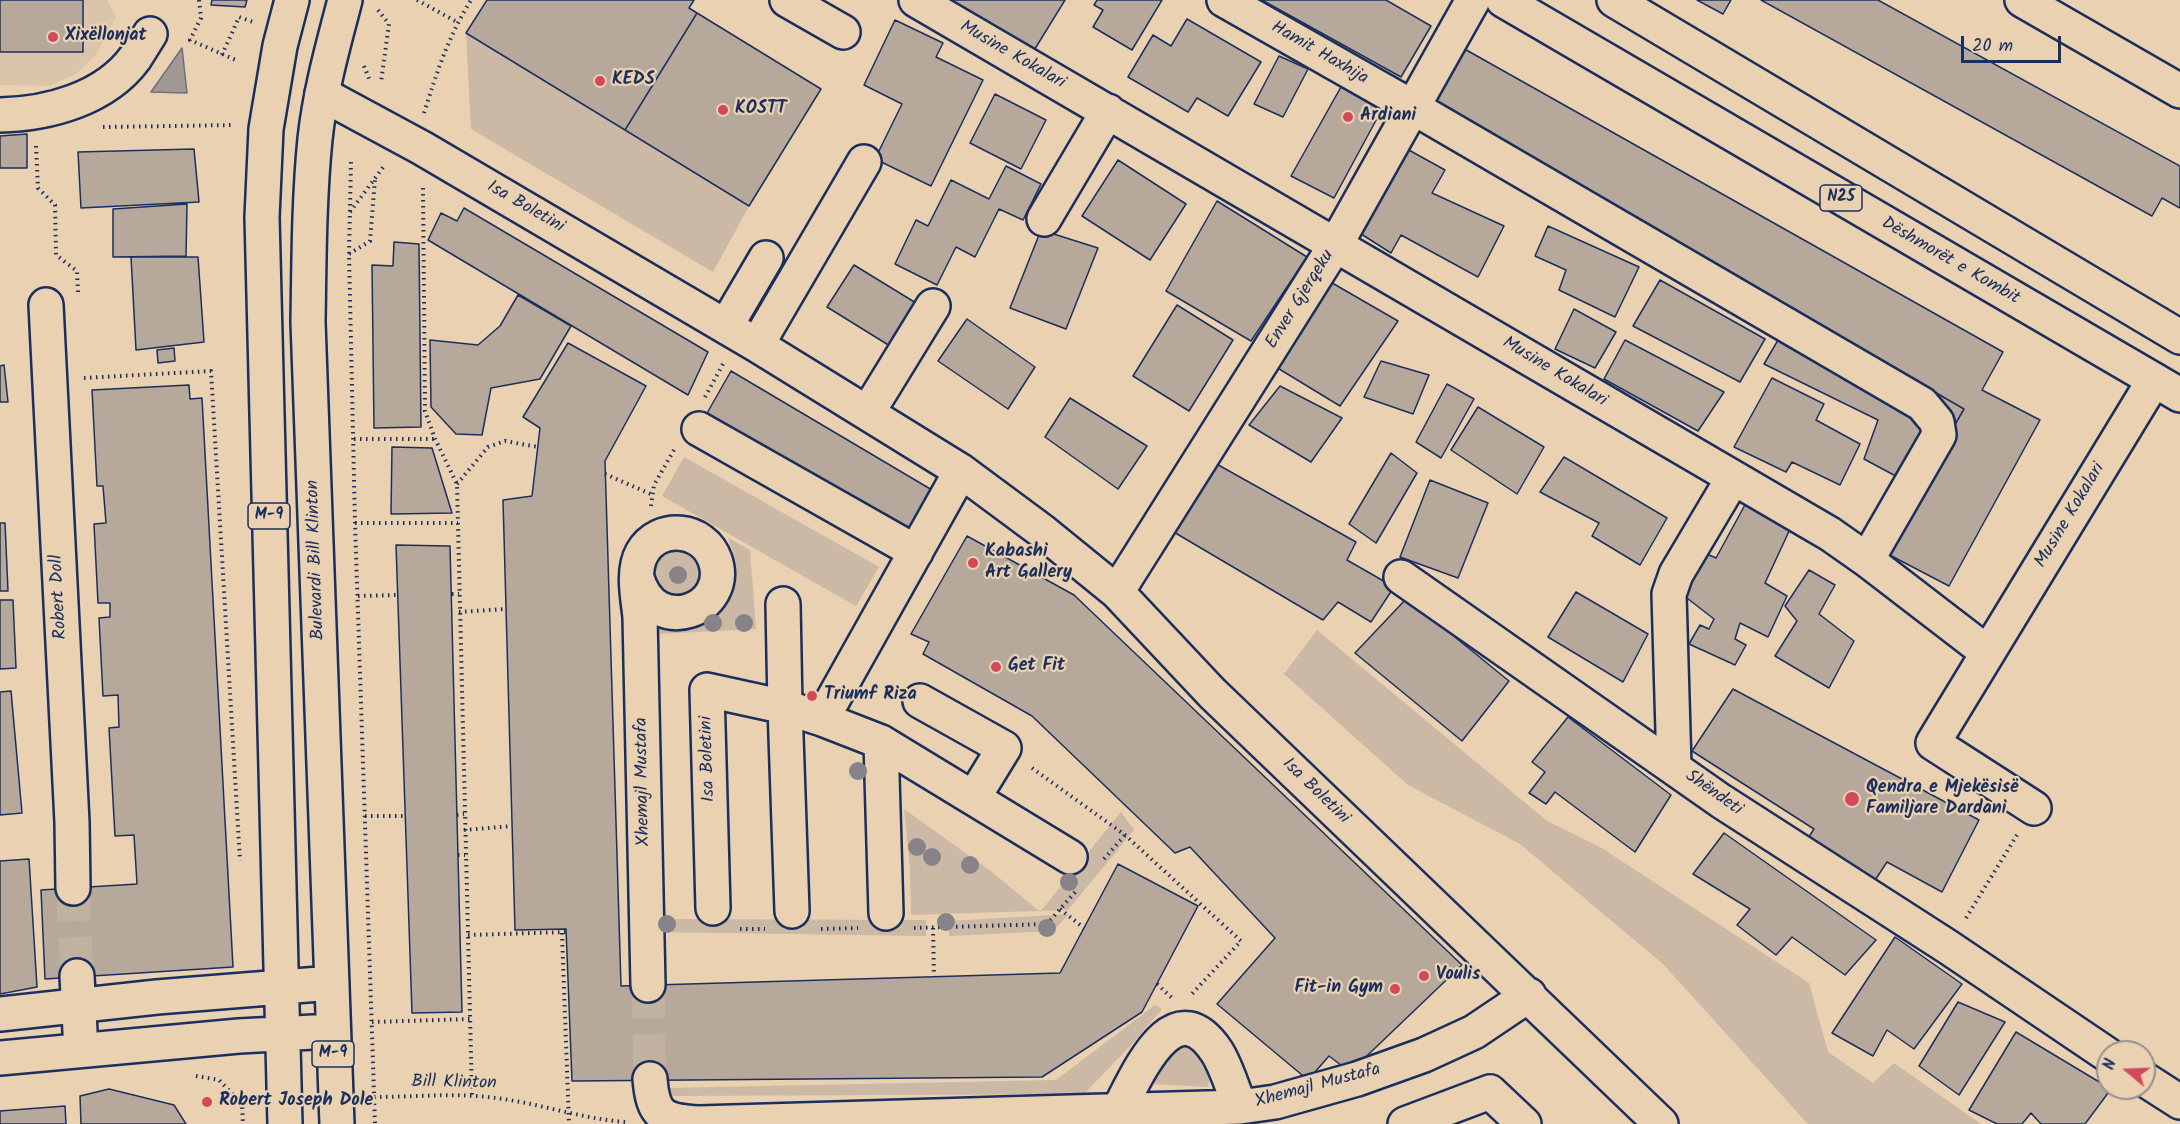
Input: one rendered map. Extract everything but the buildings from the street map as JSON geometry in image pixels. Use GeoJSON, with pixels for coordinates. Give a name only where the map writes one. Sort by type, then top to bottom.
{"type":"FeatureCollection","features":[{"type":"Feature","properties":{"kind":"street","name":"M-9"},"geometry":{"type":"LineString","coordinates":[[285,1124],[262,217],[266,129],[280,46],[292,0]]}},
{"type":"Feature","properties":{"kind":"street"},"geometry":{"type":"LineString","coordinates":[[787,0],[843,32]]}},
{"type":"Feature","properties":{"kind":"street","name":"Musine Kokalari"},"geometry":{"type":"LineString","coordinates":[[916,0],[1830,534],[1988,653]]}},
{"type":"Feature","properties":{"kind":"street","name":"Hamit Haxhija"},"geometry":{"type":"LineString","coordinates":[[1224,0],[1922,404],[1937,422],[1939,435],[1867,560]]}},
{"type":"Feature","properties":{"kind":"street","name":"Enver Gjerqeku"},"geometry":{"type":"LineString","coordinates":[[1117,592],[1336,244],[1473,0]]}},
{"type":"Feature","properties":{"kind":"street","name":"Dëshmorët e Kombit"},"geometry":{"type":"LineString","coordinates":[[1503,0],[2167,388]]}},
{"type":"Feature","properties":{"kind":"street"},"geometry":{"type":"LineString","coordinates":[[1614,0],[2180,337]]}},
{"type":"Feature","properties":{"kind":"street"},"geometry":{"type":"LineString","coordinates":[[2022,0],[2180,91]]}},
{"type":"Feature","properties":{"kind":"street","name":"Bulevardi Bill Klinton"},"geometry":{"type":"LineString","coordinates":[[337,1124],[308,322],[310,218],[315,137],[322,94],[359,2]]}},
{"type":"Feature","properties":{"kind":"street"},"geometry":{"type":"LineString","coordinates":[[0,115],[34,112],[73,102],[96,92],[116,78],[134,59],[150,34]]}},
{"type":"Feature","properties":{"kind":"street","name":"Isa Boletini"},"geometry":{"type":"LineString","coordinates":[[322,94],[422,148],[868,412],[961,471],[1042,531],[1117,592],[1212,693],[1661,1124]]}},
{"type":"Feature","properties":{"kind":"street"},"geometry":{"type":"LineString","coordinates":[[1044,219],[1108,111]]}},
{"type":"Feature","properties":{"kind":"street"},"geometry":{"type":"LineString","coordinates":[[741,335],[864,162]]}},
{"type":"Feature","properties":{"kind":"street"},"geometry":{"type":"LineString","coordinates":[[741,335],[765,258]]}},
{"type":"Feature","properties":{"kind":"street","name":"Robert Doll"},"geometry":{"type":"LineString","coordinates":[[46,305],[72,822],[73,888]]}},
{"type":"Feature","properties":{"kind":"street"},"geometry":{"type":"LineString","coordinates":[[868,412],[933,306]]}},
{"type":"Feature","properties":{"kind":"street","name":"Musine Kokalari"},"geometry":{"type":"LineString","coordinates":[[2034,808],[1933,742],[1988,653],[2167,388]]}},
{"type":"Feature","properties":{"kind":"street"},"geometry":{"type":"LineString","coordinates":[[699,418],[916,552]]}},
{"type":"Feature","properties":{"kind":"street"},"geometry":{"type":"LineString","coordinates":[[822,719],[961,471]]}},
{"type":"Feature","properties":{"kind":"street","name":"Shëndeti"},"geometry":{"type":"LineString","coordinates":[[1733,478],[1676,574],[1669,594],[1674,767],[1721,801],[1948,946],[2096,1047]]}},
{"type":"Feature","properties":{"kind":"street"},"geometry":{"type":"LineString","coordinates":[[1401,577],[1674,767]]}},
{"type":"Feature","properties":{"kind":"street","name":"Xhemajl Mustafa"},"geometry":{"type":"LineString","coordinates":[[637,578],[648,985]]}},
{"type":"Feature","properties":{"kind":"street"},"geometry":{"type":"LineString","coordinates":[[783,604],[790,923]]}},
{"type":"Feature","properties":{"kind":"street","name":"Isa Boletini"},"geometry":{"type":"LineString","coordinates":[[722,919],[707,690],[785,707],[881,742],[1070,857]]}},
{"type":"Feature","properties":{"kind":"street"},"geometry":{"type":"LineString","coordinates":[[920,701],[1004,748],[974,797]]}},
{"type":"Feature","properties":{"kind":"street"},"geometry":{"type":"LineString","coordinates":[[881,742],[886,923]]}},
{"type":"Feature","properties":{"kind":"street"},"geometry":{"type":"LineString","coordinates":[[0,1014],[77,991],[281,987],[332,983]]}},
{"type":"Feature","properties":{"kind":"street"},"geometry":{"type":"LineString","coordinates":[[77,991],[81,1050]]}},
{"type":"Feature","properties":{"kind":"street","name":"Xhemajl Mustafa"},"geometry":{"type":"LineString","coordinates":[[669,1119],[711,1123],[1239,1107],[1275,1102],[1357,1079],[1424,1055],[1474,1032],[1529,995]]}},
{"type":"Feature","properties":{"kind":"street"},"geometry":{"type":"LineString","coordinates":[[1118,1111],[1156,1044],[1169,1032],[1182,1028],[1195,1031],[1208,1040],[1218,1054],[1239,1107]]}},
{"type":"Feature","properties":{"kind":"street"},"geometry":{"type":"LineString","coordinates":[[0,1058],[239,1036],[332,1031]]}},
{"type":"Feature","properties":{"kind":"street"},"geometry":{"type":"LineString","coordinates":[[650,1079],[652,1100],[658,1110],[669,1119]]}},
{"type":"Feature","properties":{"kind":"street"},"geometry":{"type":"LineString","coordinates":[[2156,1087],[2180,1102]]}},
{"type":"Feature","properties":{"kind":"street"},"geometry":{"type":"LineString","coordinates":[[1405,1124],[1490,1092],[1524,1124]]}},
{"type":"Feature","properties":{"kind":"path"},"geometry":{"type":"LineString","coordinates":[[198,0],[201,18],[190,40],[238,61]]}},
{"type":"Feature","properties":{"kind":"path"},"geometry":{"type":"LineString","coordinates":[[417,0],[457,22]]}},
{"type":"Feature","properties":{"kind":"path"},"geometry":{"type":"LineString","coordinates":[[424,114],[440,59],[457,22],[471,0]]}},
{"type":"Feature","properties":{"kind":"path"},"geometry":{"type":"LineString","coordinates":[[359,2],[389,24],[381,82]]}},
{"type":"Feature","properties":{"kind":"path"},"geometry":{"type":"LineString","coordinates":[[222,55],[239,17],[253,22]]}},
{"type":"Feature","properties":{"kind":"path"},"geometry":{"type":"LineString","coordinates":[[34,112],[38,188],[55,205],[56,255],[77,271],[78,295]]}},
{"type":"Feature","properties":{"kind":"path"},"geometry":{"type":"LineString","coordinates":[[96,128],[237,125]]}},
{"type":"Feature","properties":{"kind":"path"},"geometry":{"type":"LineString","coordinates":[[351,162],[349,254],[355,523],[375,1124]]}},
{"type":"Feature","properties":{"kind":"path"},"geometry":{"type":"LineString","coordinates":[[350,212],[382,166],[393,165]]}},
{"type":"Feature","properties":{"kind":"path"},"geometry":{"type":"LineString","coordinates":[[349,254],[370,241],[375,178]]}},
{"type":"Feature","properties":{"kind":"path"},"geometry":{"type":"LineString","coordinates":[[423,179],[425,411],[435,439],[457,484],[472,1095]]}},
{"type":"Feature","properties":{"kind":"path"},"geometry":{"type":"LineString","coordinates":[[699,418],[741,335]]}},
{"type":"Feature","properties":{"kind":"path"},"geometry":{"type":"LineString","coordinates":[[79,378],[211,371],[240,861]]}},
{"type":"Feature","properties":{"kind":"path"},"geometry":{"type":"LineString","coordinates":[[354,439],[435,439]]}},
{"type":"Feature","properties":{"kind":"path"},"geometry":{"type":"LineString","coordinates":[[457,484],[488,447],[505,441],[538,447]]}},
{"type":"Feature","properties":{"kind":"path"},"geometry":{"type":"LineString","coordinates":[[654,485],[673,452]]}},
{"type":"Feature","properties":{"kind":"path"},"geometry":{"type":"LineString","coordinates":[[605,474],[653,495]]}},
{"type":"Feature","properties":{"kind":"path"},"geometry":{"type":"LineString","coordinates":[[355,523],[458,523]]}},
{"type":"Feature","properties":{"kind":"path"},"geometry":{"type":"LineString","coordinates":[[452,594],[459,594]]}},
{"type":"Feature","properties":{"kind":"path"},"geometry":{"type":"LineString","coordinates":[[358,596],[398,595]]}},
{"type":"Feature","properties":{"kind":"path"},"geometry":{"type":"LineString","coordinates":[[459,612],[506,609]]}},
{"type":"Feature","properties":{"kind":"path"},"geometry":{"type":"LineString","coordinates":[[1004,748],[1125,835],[1241,941],[1188,998]]}},
{"type":"Feature","properties":{"kind":"path"},"geometry":{"type":"LineString","coordinates":[[1948,946],[2034,808]]}},
{"type":"Feature","properties":{"kind":"path"},"geometry":{"type":"LineString","coordinates":[[457,815],[464,814]]}},
{"type":"Feature","properties":{"kind":"path"},"geometry":{"type":"LineString","coordinates":[[364,816],[406,816]]}},
{"type":"Feature","properties":{"kind":"path"},"geometry":{"type":"LineString","coordinates":[[464,830],[512,826]]}},
{"type":"Feature","properties":{"kind":"path"},"geometry":{"type":"LineString","coordinates":[[458,855],[465,855]]}},
{"type":"Feature","properties":{"kind":"path"},"geometry":{"type":"LineString","coordinates":[[1060,909],[1084,928]]}},
{"type":"Feature","properties":{"kind":"path"},"geometry":{"type":"LineString","coordinates":[[722,919],[790,923],[886,923],[933,928],[1047,924]]}},
{"type":"Feature","properties":{"kind":"path"},"geometry":{"type":"LineString","coordinates":[[933,928],[934,977]]}},
{"type":"Feature","properties":{"kind":"path"},"geometry":{"type":"LineString","coordinates":[[468,935],[564,933],[569,1124]]}},
{"type":"Feature","properties":{"kind":"path"},"geometry":{"type":"LineString","coordinates":[[372,1022],[470,1019]]}},
{"type":"Feature","properties":{"kind":"path","name":"Bill Klinton"},"geometry":{"type":"LineString","coordinates":[[374,1097],[472,1095],[505,1099],[597,1120],[626,1122],[669,1119]]}},
{"type":"Feature","properties":{"kind":"path"},"geometry":{"type":"LineString","coordinates":[[242,1104],[243,1124]]}},
{"type":"Feature","properties":{"kind":"shaded area","name":"Xixëllonjat"},"geometry":{"type":"Polygon","coordinates":[[[0,0],[107,0],[116,17],[95,56],[76,74],[49,86],[0,85],[0,0]]]}},
{"type":"Feature","properties":{"kind":"shaded area"},"geometry":{"type":"Polygon","coordinates":[[[466,33],[749,206],[713,272],[471,129],[466,33]]]}},
{"type":"Feature","properties":{"kind":"shaded area"},"geometry":{"type":"Polygon","coordinates":[[[182,48],[187,93],[151,92],[182,48]]]}},
{"type":"Feature","properties":{"kind":"shaded area"},"geometry":{"type":"Polygon","coordinates":[[[684,457],[879,567],[856,606],[662,496],[684,457]]]}},
{"type":"Feature","properties":{"kind":"shaded area"},"geometry":{"type":"Polygon","coordinates":[[[728,538],[750,550],[756,629],[659,634],[664,919],[926,920],[926,936],[655,932],[640,617],[730,580],[733,552],[728,538]]]}},
{"type":"Feature","properties":{"kind":"shaded area"},"geometry":{"type":"Polygon","coordinates":[[[689,543],[708,582],[669,605],[644,566],[648,556],[689,543]]]}},
{"type":"Feature","properties":{"kind":"shaded area"},"geometry":{"type":"Polygon","coordinates":[[[1317,630],[1547,821],[1600,847],[1809,983],[1828,1052],[1873,1083],[1894,1063],[1981,1124],[1808,1124],[1663,964],[1520,844],[1408,785],[1284,674],[1317,630]]]}},
{"type":"Feature","properties":{"kind":"shaded area"},"geometry":{"type":"Polygon","coordinates":[[[904,809],[992,872],[1039,911],[911,915],[910,869],[904,809]]]}},
{"type":"Feature","properties":{"kind":"shaded area"},"geometry":{"type":"Polygon","coordinates":[[[1121,812],[1134,830],[1068,910],[1041,911],[1121,812]]]}},
{"type":"Feature","properties":{"kind":"shaded area"},"geometry":{"type":"Polygon","coordinates":[[[1069,914],[1053,931],[949,936],[949,921],[1069,914]]]}},
{"type":"Feature","properties":{"kind":"shaded area"},"geometry":{"type":"Polygon","coordinates":[[[1155,1005],[1162,1009],[1084,1094],[665,1096],[666,1088],[1056,1080],[1155,1005]]]}},
{"type":"Feature","properties":{"kind":"shaded area"},"geometry":{"type":"Polygon","coordinates":[[[1191,1044],[1211,1067],[1208,1087],[1152,1084],[1151,1075],[1162,1049],[1191,1044]]]}},
{"type":"Feature","properties":{"kind":"tunnel"},"geometry":{"type":"LineString","coordinates":[[73,888],[77,976]]}},
{"type":"Feature","properties":{"kind":"tunnel"},"geometry":{"type":"LineString","coordinates":[[648,985],[650,1079]]}},
{"type":"Feature","properties":{"kind":"place","name":"Xixëllonjat"},"geometry":{"type":"Point","coordinates":[53,37]}},
{"type":"Feature","properties":{"kind":"place","name":"KEDS"},"geometry":{"type":"Point","coordinates":[600,81]}},
{"type":"Feature","properties":{"kind":"place","name":"KOSTT"},"geometry":{"type":"Point","coordinates":[723,110]}},
{"type":"Feature","properties":{"kind":"place","name":"Ardiani"},"geometry":{"type":"Point","coordinates":[1348,117]}},
{"type":"Feature","properties":{"kind":"place","name":"Kabashi Art Gallery"},"geometry":{"type":"Point","coordinates":[973,563]}},
{"type":"Feature","properties":{"kind":"place","name":"Get Fit"},"geometry":{"type":"Point","coordinates":[996,667]}},
{"type":"Feature","properties":{"kind":"place","name":"Triumf Riza"},"geometry":{"type":"Point","coordinates":[812,696]}},
{"type":"Feature","properties":{"kind":"place","name":"Qendra e Mjekësisë Familjare Dardani"},"geometry":{"type":"Point","coordinates":[1852,799]}},
{"type":"Feature","properties":{"kind":"place","name":"Voulis"},"geometry":{"type":"Point","coordinates":[1424,976]}},
{"type":"Feature","properties":{"kind":"place","name":"Fit-in Gym"},"geometry":{"type":"Point","coordinates":[1395,989]}},
{"type":"Feature","properties":{"kind":"place","name":"Robert Joseph Dole"},"geometry":{"type":"Point","coordinates":[207,1102]}}]}
